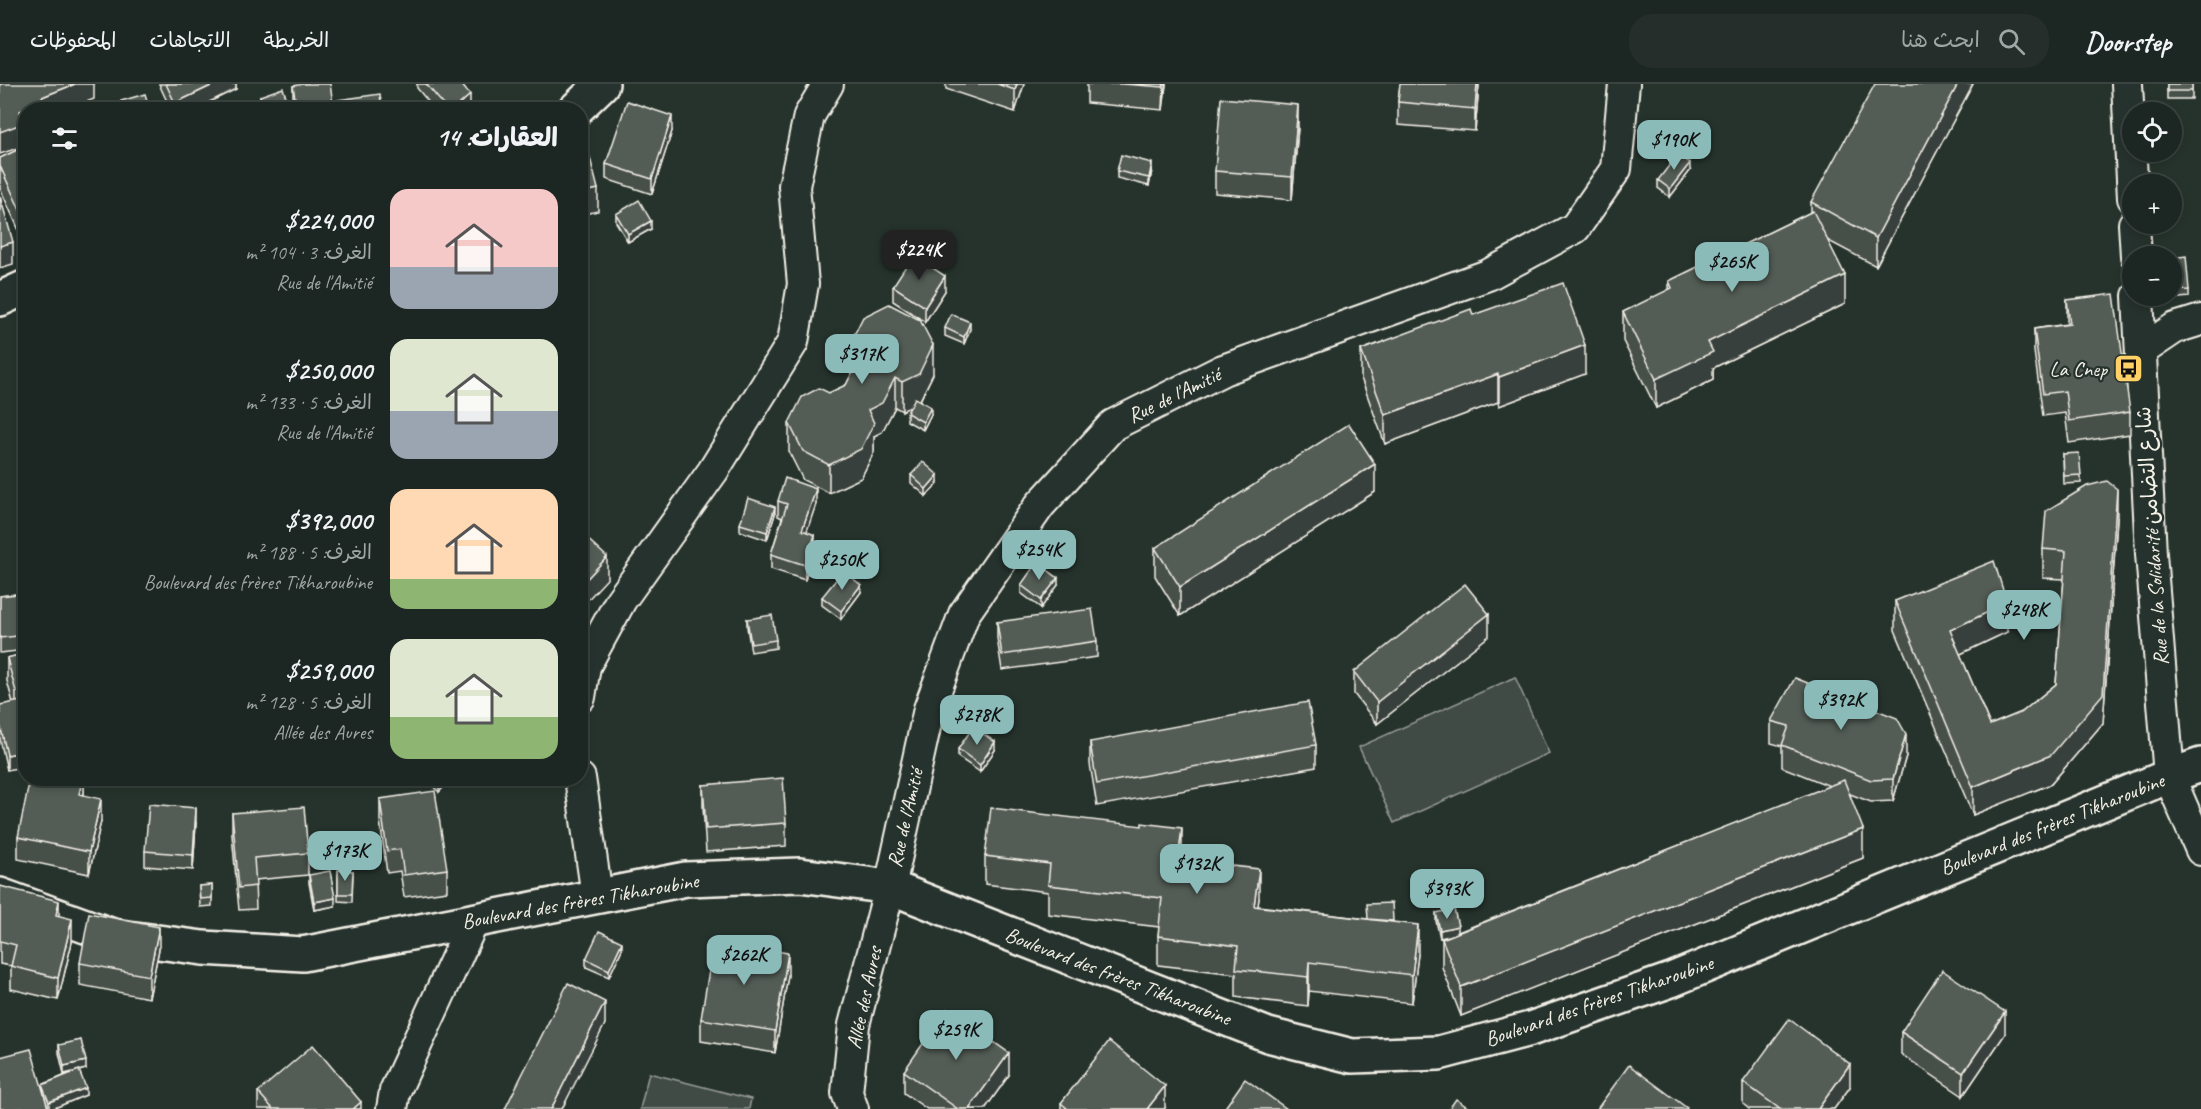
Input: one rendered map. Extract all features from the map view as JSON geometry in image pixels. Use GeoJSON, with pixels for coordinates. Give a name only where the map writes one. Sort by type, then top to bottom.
{"type":"FeatureCollection","features":[{"type":"Feature","properties":{"kind":"street"},"geometry":{"type":"LineString","coordinates":[[583,102],[602,84]]}},
{"type":"Feature","properties":{"kind":"street"},"geometry":{"type":"LineString","coordinates":[[588,660],[621,600],[713,471],[794,342],[803,284],[794,186],[809,116],[828,84]]}},
{"type":"Feature","properties":{"kind":"street","name":"Rue de l'Amitié"},"geometry":{"type":"LineString","coordinates":[[890,887],[929,709],[964,614],[1040,506],[1113,425],[1223,370],[1488,275],[1575,228],[1616,169],[1624,84]]}},
{"type":"Feature","properties":{"kind":"street"},"geometry":{"type":"LineString","coordinates":[[2127,84],[2132,174]]}},
{"type":"Feature","properties":{"kind":"street"},"geometry":{"type":"LineString","coordinates":[[0,299],[18,291]]}},
{"type":"Feature","properties":{"kind":"street","name":"Rue de la Solidarité شارع التضامن"},"geometry":{"type":"LineString","coordinates":[[2139,306],[2151,554],[2169,776],[2201,850]]}},
{"type":"Feature","properties":{"kind":"street"},"geometry":{"type":"LineString","coordinates":[[2141,351],[2175,328],[2201,320]]}},
{"type":"Feature","properties":{"kind":"street","name":"Boulevard des frères Tikharoubine"},"geometry":{"type":"LineString","coordinates":[[0,895],[113,936],[203,948],[303,954],[686,879],[800,875],[890,887],[1268,1035],[1352,1056],[1439,1053],[1530,1029],[1671,980],[2169,776],[2201,765]]}},
{"type":"Feature","properties":{"kind":"street"},"geometry":{"type":"LineString","coordinates":[[581,786],[597,896]]}},
{"type":"Feature","properties":{"kind":"street","name":"Allée des Aures"},"geometry":{"type":"LineString","coordinates":[[853,1109],[847,1094],[854,1024],[890,887]]}},
{"type":"Feature","properties":{"kind":"street"},"geometry":{"type":"LineString","coordinates":[[392,1109],[395,1091],[474,920]]}},
{"type":"Feature","properties":{"kind":"shaded area"},"geometry":{"type":"Polygon","coordinates":[[[1515,677],[1549,753],[1394,823],[1359,747],[1515,677]]]}},
{"type":"Feature","properties":{"kind":"shaded area"},"geometry":{"type":"Polygon","coordinates":[[[649,1073],[751,1099],[749,1109],[640,1109],[649,1073]]]}},
{"type":"Feature","properties":{"kind":"building"},"geometry":{"type":"Polygon","coordinates":[[[0,84],[75,84],[42,97],[44,102],[18,102],[18,125],[0,132],[0,84]]]}},
{"type":"Feature","properties":{"kind":"building"},"geometry":{"type":"Polygon","coordinates":[[[166,84],[215,84],[177,102],[175,102],[166,84]]]}},
{"type":"Feature","properties":{"kind":"building"},"geometry":{"type":"Polygon","coordinates":[[[330,84],[333,102],[296,102],[293,86],[330,84]]]}},
{"type":"Feature","properties":{"kind":"building"},"geometry":{"type":"Polygon","coordinates":[[[426,84],[461,84],[470,95],[462,102],[441,102],[426,84]]]}},
{"type":"Feature","properties":{"kind":"building"},"geometry":{"type":"Polygon","coordinates":[[[997,84],[1017,84],[1015,90],[997,84]]]}},
{"type":"Feature","properties":{"kind":"building"},"geometry":{"type":"Polygon","coordinates":[[[1123,84],[1164,84],[1163,87],[1123,84]]]}},
{"type":"Feature","properties":{"kind":"building"},"geometry":{"type":"Polygon","coordinates":[[[1400,84],[1477,84],[1475,109],[1398,102],[1400,84]]]}},
{"type":"Feature","properties":{"kind":"building"},"geometry":{"type":"Polygon","coordinates":[[[1875,84],[1958,84],[1876,238],[1811,202],[1875,84]]]}},
{"type":"Feature","properties":{"kind":"building"},"geometry":{"type":"Polygon","coordinates":[[[2167,84],[2192,84],[2192,91],[2167,91],[2167,84]]]}},
{"type":"Feature","properties":{"kind":"building"},"geometry":{"type":"Polygon","coordinates":[[[283,88],[287,102],[262,102],[260,96],[283,88]]]}},
{"type":"Feature","properties":{"kind":"building"},"geometry":{"type":"Polygon","coordinates":[[[145,94],[148,102],[121,102],[145,94]]]}},
{"type":"Feature","properties":{"kind":"building"},"geometry":{"type":"Polygon","coordinates":[[[380,94],[381,102],[338,102],[338,100],[380,94]]]}},
{"type":"Feature","properties":{"kind":"building"},"geometry":{"type":"Polygon","coordinates":[[[1221,98],[1298,105],[1292,177],[1215,171],[1221,98]]]}},
{"type":"Feature","properties":{"kind":"building"},"geometry":{"type":"Polygon","coordinates":[[[627,101],[672,116],[652,179],[606,164],[627,101]]]}},
{"type":"Feature","properties":{"kind":"building"},"geometry":{"type":"Polygon","coordinates":[[[18,150],[18,205],[0,166],[0,158],[18,150]]]}},
{"type":"Feature","properties":{"kind":"building"},"geometry":{"type":"Polygon","coordinates":[[[588,150],[598,189],[588,191],[588,150]]]}},
{"type":"Feature","properties":{"kind":"building"},"geometry":{"type":"Polygon","coordinates":[[[1678,154],[1690,163],[1670,189],[1658,180],[1678,154]]]}},
{"type":"Feature","properties":{"kind":"building"},"geometry":{"type":"Polygon","coordinates":[[[1121,155],[1152,163],[1149,178],[1117,171],[1121,155]]]}},
{"type":"Feature","properties":{"kind":"building"},"geometry":{"type":"Polygon","coordinates":[[[0,196],[13,242],[0,246],[0,196]]]}},
{"type":"Feature","properties":{"kind":"building"},"geometry":{"type":"Polygon","coordinates":[[[639,200],[651,221],[628,234],[616,214],[639,200]]]}},
{"type":"Feature","properties":{"kind":"building"},"geometry":{"type":"Polygon","coordinates":[[[1813,211],[1845,275],[1708,342],[1713,352],[1656,379],[1623,312],[1672,288],[1669,281],[1813,211]]]}},
{"type":"Feature","properties":{"kind":"building"},"geometry":{"type":"Polygon","coordinates":[[[913,255],[945,276],[925,307],[893,286],[913,255]]]}},
{"type":"Feature","properties":{"kind":"building"},"geometry":{"type":"Polygon","coordinates":[[[2186,256],[2189,290],[2182,290],[2182,257],[2186,256]]]}},
{"type":"Feature","properties":{"kind":"building"},"geometry":{"type":"Polygon","coordinates":[[[1563,283],[1585,345],[1385,415],[1361,350],[1471,309],[1473,315],[1563,283]]]}},
{"type":"Feature","properties":{"kind":"building"},"geometry":{"type":"Polygon","coordinates":[[[2114,294],[2130,412],[2069,421],[2065,391],[2043,394],[2034,329],[2070,324],[2067,300],[2114,294]]]}},
{"type":"Feature","properties":{"kind":"building"},"geometry":{"type":"Polygon","coordinates":[[[889,304],[920,320],[933,345],[919,374],[902,382],[895,378],[882,403],[868,410],[874,423],[861,449],[829,465],[803,451],[789,423],[802,397],[819,388],[829,393],[846,385],[852,373],[862,369],[850,343],[863,317],[889,304]]]}},
{"type":"Feature","properties":{"kind":"building"},"geometry":{"type":"Polygon","coordinates":[[[951,314],[970,322],[964,337],[945,328],[951,314]]]}},
{"type":"Feature","properties":{"kind":"building"},"geometry":{"type":"Polygon","coordinates":[[[915,398],[931,407],[923,422],[907,413],[915,398]]]}},
{"type":"Feature","properties":{"kind":"building"},"geometry":{"type":"Polygon","coordinates":[[[1349,424],[1375,464],[1180,587],[1155,548],[1349,424]]]}},
{"type":"Feature","properties":{"kind":"building"},"geometry":{"type":"Polygon","coordinates":[[[2079,453],[2081,475],[2064,476],[2063,454],[2079,453]]]}},
{"type":"Feature","properties":{"kind":"building"},"geometry":{"type":"Polygon","coordinates":[[[923,462],[938,475],[926,489],[911,475],[923,462]]]}},
{"type":"Feature","properties":{"kind":"building"},"geometry":{"type":"Polygon","coordinates":[[[785,478],[816,489],[802,530],[815,535],[805,565],[771,554],[787,504],[778,501],[785,478]]]}},
{"type":"Feature","properties":{"kind":"building"},"geometry":{"type":"Polygon","coordinates":[[[2107,481],[2117,489],[2103,694],[2051,755],[1973,787],[1895,601],[1994,561],[2007,603],[1950,630],[1990,725],[2022,712],[2056,684],[2066,551],[2043,549],[2046,511],[2087,486],[2107,481]]]}},
{"type":"Feature","properties":{"kind":"building"},"geometry":{"type":"Polygon","coordinates":[[[748,498],[775,507],[767,532],[740,524],[748,498]]]}},
{"type":"Feature","properties":{"kind":"building"},"geometry":{"type":"Polygon","coordinates":[[[588,539],[607,557],[588,577],[588,539]]]}},
{"type":"Feature","properties":{"kind":"building"},"geometry":{"type":"Polygon","coordinates":[[[1037,562],[1058,578],[1041,600],[1021,585],[1037,562]]]}},
{"type":"Feature","properties":{"kind":"building"},"geometry":{"type":"Polygon","coordinates":[[[843,571],[861,585],[841,611],[822,597],[843,571]]]}},
{"type":"Feature","properties":{"kind":"building"},"geometry":{"type":"Polygon","coordinates":[[[1465,584],[1489,614],[1377,702],[1354,672],[1465,584]]]}},
{"type":"Feature","properties":{"kind":"building"},"geometry":{"type":"Polygon","coordinates":[[[18,594],[18,636],[0,638],[0,596],[18,594]]]}},
{"type":"Feature","properties":{"kind":"building"},"geometry":{"type":"Polygon","coordinates":[[[1092,609],[1097,641],[1002,655],[997,622],[1092,609]]]}},
{"type":"Feature","properties":{"kind":"building"},"geometry":{"type":"Polygon","coordinates":[[[772,615],[776,640],[751,644],[747,619],[772,615]]]}},
{"type":"Feature","properties":{"kind":"building"},"geometry":{"type":"Polygon","coordinates":[[[18,655],[18,691],[16,692],[7,658],[18,655]]]}},
{"type":"Feature","properties":{"kind":"building"},"geometry":{"type":"Polygon","coordinates":[[[1795,678],[1897,718],[1906,734],[1893,779],[1871,780],[1782,745],[1789,726],[1771,721],[1795,678]]]}},
{"type":"Feature","properties":{"kind":"building"},"geometry":{"type":"Polygon","coordinates":[[[18,702],[18,753],[7,755],[0,724],[0,705],[18,702]]]}},
{"type":"Feature","properties":{"kind":"building"},"geometry":{"type":"Polygon","coordinates":[[[1308,702],[1316,745],[1097,784],[1090,742],[1308,702]]]}},
{"type":"Feature","properties":{"kind":"building"},"geometry":{"type":"Polygon","coordinates":[[[973,727],[995,742],[980,765],[958,749],[973,727]]]}},
{"type":"Feature","properties":{"kind":"building"},"geometry":{"type":"Polygon","coordinates":[[[783,778],[786,823],[706,829],[703,785],[783,778]]]}},
{"type":"Feature","properties":{"kind":"building"},"geometry":{"type":"Polygon","coordinates":[[[1844,780],[1863,829],[1461,987],[1442,939],[1844,780]]]}},
{"type":"Feature","properties":{"kind":"building"},"geometry":{"type":"Polygon","coordinates":[[[28,786],[81,786],[79,794],[101,799],[89,852],[18,837],[28,786]]]}},
{"type":"Feature","properties":{"kind":"building"},"geometry":{"type":"Polygon","coordinates":[[[435,791],[447,869],[404,875],[400,849],[387,851],[380,799],[435,791]]]}},
{"type":"Feature","properties":{"kind":"building"},"geometry":{"type":"Polygon","coordinates":[[[149,804],[196,808],[193,855],[145,851],[149,804]]]}},
{"type":"Feature","properties":{"kind":"building"},"geometry":{"type":"Polygon","coordinates":[[[304,807],[308,853],[254,858],[256,886],[239,888],[232,813],[304,807]]]}},
{"type":"Feature","properties":{"kind":"building"},"geometry":{"type":"Polygon","coordinates":[[[991,808],[1142,826],[1142,823],[1182,828],[1178,860],[1259,869],[1254,906],[1418,925],[1412,975],[1309,962],[1308,977],[1236,969],[1238,946],[1158,936],[1162,898],[1048,885],[1050,864],[985,856],[991,808]]]}},
{"type":"Feature","properties":{"kind":"building"},"geometry":{"type":"Polygon","coordinates":[[[338,870],[353,871],[352,894],[338,894],[338,870]]]}},
{"type":"Feature","properties":{"kind":"building"},"geometry":{"type":"Polygon","coordinates":[[[330,871],[335,898],[314,902],[309,875],[330,871]]]}},
{"type":"Feature","properties":{"kind":"building"},"geometry":{"type":"Polygon","coordinates":[[[212,885],[212,898],[200,899],[199,886],[212,885]]]}},
{"type":"Feature","properties":{"kind":"building"},"geometry":{"type":"Polygon","coordinates":[[[0,886],[59,901],[56,915],[72,919],[58,978],[11,966],[16,945],[0,941],[0,886]]]}},
{"type":"Feature","properties":{"kind":"building"},"geometry":{"type":"Polygon","coordinates":[[[1392,903],[1393,921],[1368,919],[1367,904],[1392,903]]]}},
{"type":"Feature","properties":{"kind":"building"},"geometry":{"type":"Polygon","coordinates":[[[1454,909],[1458,926],[1440,930],[1436,913],[1454,909]]]}},
{"type":"Feature","properties":{"kind":"building"},"geometry":{"type":"Polygon","coordinates":[[[89,913],[159,927],[149,976],[80,963],[89,913]]]}},
{"type":"Feature","properties":{"kind":"building"},"geometry":{"type":"Polygon","coordinates":[[[599,931],[622,942],[609,970],[586,959],[599,931]]]}},
{"type":"Feature","properties":{"kind":"building"},"geometry":{"type":"Polygon","coordinates":[[[714,940],[788,953],[775,1031],[701,1019],[714,940]]]}},
{"type":"Feature","properties":{"kind":"building"},"geometry":{"type":"Polygon","coordinates":[[[1942,970],[2005,1012],[1963,1073],[1901,1032],[1942,970]]]}},
{"type":"Feature","properties":{"kind":"building"},"geometry":{"type":"Polygon","coordinates":[[[568,983],[605,1002],[551,1109],[505,1109],[568,983]]]}},
{"type":"Feature","properties":{"kind":"building"},"geometry":{"type":"Polygon","coordinates":[[[947,1009],[1009,1053],[969,1109],[958,1109],[904,1071],[947,1009]]]}},
{"type":"Feature","properties":{"kind":"building"},"geometry":{"type":"Polygon","coordinates":[[[1789,1019],[1850,1064],[1818,1109],[1780,1109],[1743,1082],[1789,1019]]]}},
{"type":"Feature","properties":{"kind":"building"},"geometry":{"type":"Polygon","coordinates":[[[81,1040],[86,1061],[64,1066],[59,1045],[81,1040]]]}},
{"type":"Feature","properties":{"kind":"building"},"geometry":{"type":"Polygon","coordinates":[[[1109,1041],[1165,1086],[1147,1109],[1068,1109],[1061,1103],[1109,1041]]]}},
{"type":"Feature","properties":{"kind":"building"},"geometry":{"type":"Polygon","coordinates":[[[313,1045],[361,1102],[353,1109],[273,1109],[258,1092],[313,1045]]]}},
{"type":"Feature","properties":{"kind":"building"},"geometry":{"type":"Polygon","coordinates":[[[31,1049],[48,1108],[0,1109],[0,1057],[31,1049]]]}},
{"type":"Feature","properties":{"kind":"building"},"geometry":{"type":"Polygon","coordinates":[[[1629,1065],[1687,1108],[1597,1109],[1629,1065]]]}},
{"type":"Feature","properties":{"kind":"building"},"geometry":{"type":"Polygon","coordinates":[[[79,1070],[86,1088],[49,1102],[42,1085],[79,1070]]]}},
{"type":"Feature","properties":{"kind":"building"},"geometry":{"type":"Polygon","coordinates":[[[1245,1079],[1287,1109],[1224,1109],[1245,1079]]]}},
{"type":"Feature","properties":{"kind":"building"},"geometry":{"type":"Polygon","coordinates":[[[1456,1099],[1470,1109],[1449,1109],[1456,1099]]]}},
{"type":"Feature","properties":{"kind":"place","name":"La Cnep"},"geometry":{"type":"Point","coordinates":[2128,369]}}]}
